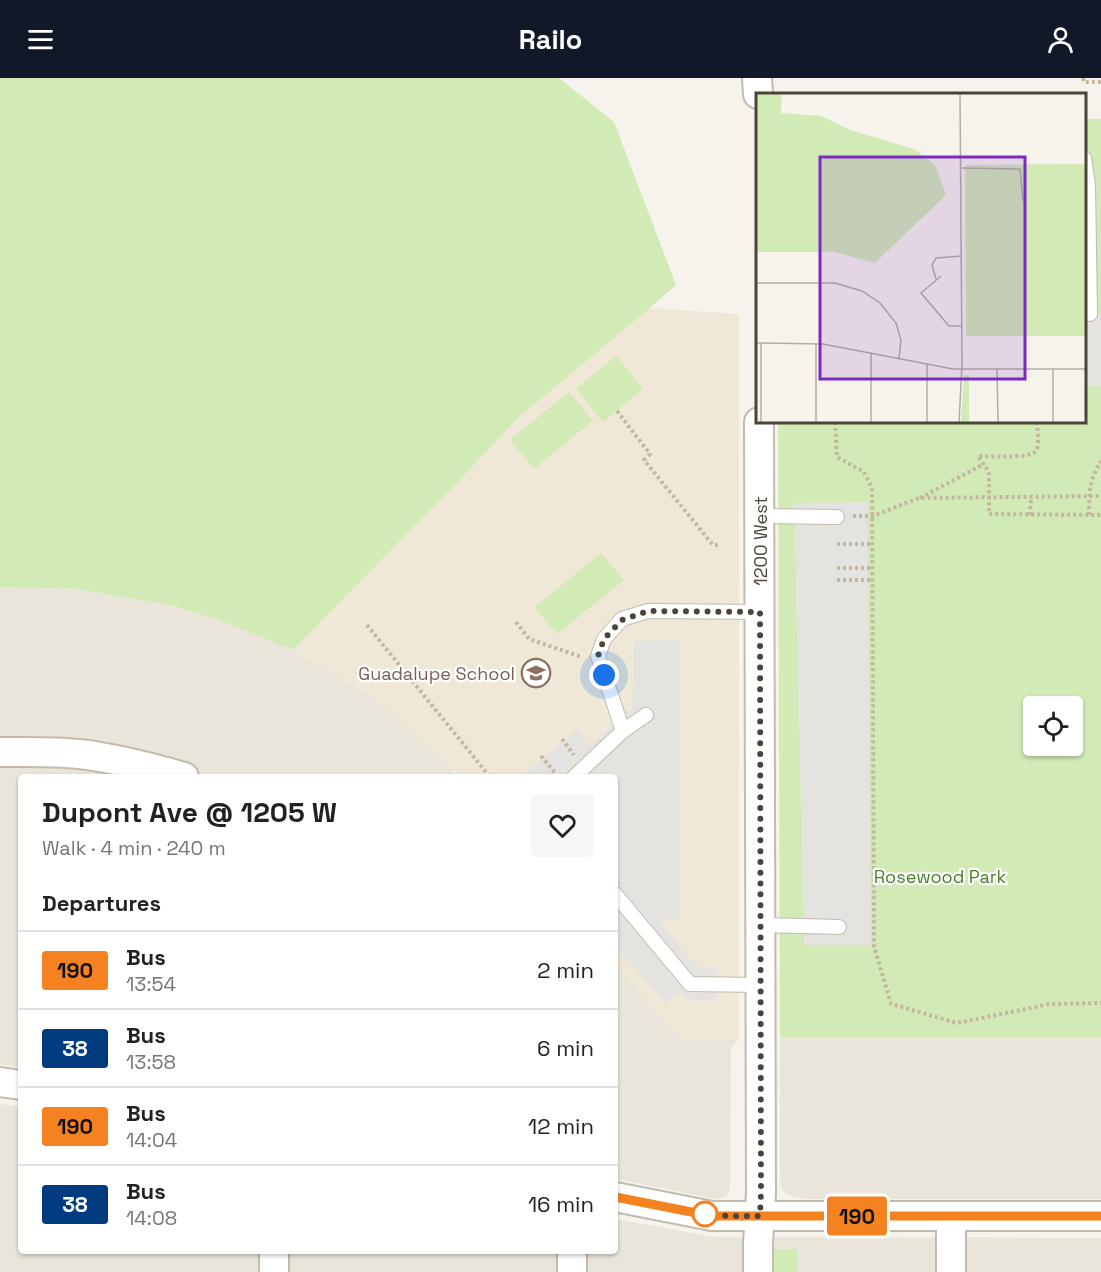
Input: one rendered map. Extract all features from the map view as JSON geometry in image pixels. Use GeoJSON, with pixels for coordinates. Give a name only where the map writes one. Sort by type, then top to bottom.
{"type":"FeatureCollection","features":[{"type":"Feature","properties":{"kind":"street","name":"1200 West"},"geometry":{"type":"LineString","coordinates":[[758,1272],[761,1193],[759,423]]}},
{"type":"Feature","properties":{"kind":"street"},"geometry":{"type":"LineString","coordinates":[[0,752],[78,754],[136,764],[173,774]]}},
{"type":"Feature","properties":{"kind":"street"},"geometry":{"type":"LineString","coordinates":[[0,1082],[18,1085]]}},
{"type":"Feature","properties":{"kind":"street"},"geometry":{"type":"LineString","coordinates":[[618,1198],[712,1216],[1101,1216]]}},
{"type":"Feature","properties":{"kind":"street"},"geometry":{"type":"LineString","coordinates":[[951,1216],[951,1272]]}},
{"type":"Feature","properties":{"kind":"street"},"geometry":{"type":"LineString","coordinates":[[274,1254],[274,1272]]}},
{"type":"Feature","properties":{"kind":"street"},"geometry":{"type":"LineString","coordinates":[[572,1254],[572,1272]]}},
{"type":"Feature","properties":{"kind":"lane"},"geometry":{"type":"LineString","coordinates":[[1086,172],[1090,314]]}},
{"type":"Feature","properties":{"kind":"lane"},"geometry":{"type":"LineString","coordinates":[[760,516],[837,517]]}},
{"type":"Feature","properties":{"kind":"lane"},"geometry":{"type":"LineString","coordinates":[[623,731],[598,656],[604,639],[622,620],[648,611],[760,612]]}},
{"type":"Feature","properties":{"kind":"lane"},"geometry":{"type":"LineString","coordinates":[[577,774],[623,731],[646,715]]}},
{"type":"Feature","properties":{"kind":"lane"},"geometry":{"type":"LineString","coordinates":[[618,898],[690,984],[761,985]]}},
{"type":"Feature","properties":{"kind":"lane"},"geometry":{"type":"LineString","coordinates":[[761,925],[839,927]]}},
{"type":"Feature","properties":{"kind":"path"},"geometry":{"type":"LineString","coordinates":[[1083,78],[1084,82],[1101,82]]}},
{"type":"Feature","properties":{"kind":"path"},"geometry":{"type":"LineString","coordinates":[[617,411],[650,454],[644,460],[713,545],[719,545]]}},
{"type":"Feature","properties":{"kind":"path"},"geometry":{"type":"LineString","coordinates":[[835,423],[837,457],[864,472],[872,488],[874,946],[891,1004],[957,1023],[1050,1004],[1101,1003]]}},
{"type":"Feature","properties":{"kind":"path"},"geometry":{"type":"LineString","coordinates":[[1037,423],[1037,449],[1034,453],[1020,456],[978,456],[989,472],[989,514],[1101,515]]}},
{"type":"Feature","properties":{"kind":"path"},"geometry":{"type":"LineString","coordinates":[[1089,515],[1089,496],[1093,475],[1101,460]]}},
{"type":"Feature","properties":{"kind":"path"},"geometry":{"type":"LineString","coordinates":[[873,516],[920,498],[984,464]]}},
{"type":"Feature","properties":{"kind":"path"},"geometry":{"type":"LineString","coordinates":[[920,498],[1101,496]]}},
{"type":"Feature","properties":{"kind":"path"},"geometry":{"type":"LineString","coordinates":[[1030,515],[1031,498]]}},
{"type":"Feature","properties":{"kind":"path"},"geometry":{"type":"LineString","coordinates":[[837,544],[873,544]]}},
{"type":"Feature","properties":{"kind":"path"},"geometry":{"type":"LineString","coordinates":[[837,567],[873,568]]}},
{"type":"Feature","properties":{"kind":"path"},"geometry":{"type":"LineString","coordinates":[[837,580],[873,580]]}},
{"type":"Feature","properties":{"kind":"path"},"geometry":{"type":"LineString","coordinates":[[516,622],[529,639],[582,657]]}},
{"type":"Feature","properties":{"kind":"path"},"geometry":{"type":"LineString","coordinates":[[367,625],[488,774]]}},
{"type":"Feature","properties":{"kind":"path"},"geometry":{"type":"LineString","coordinates":[[541,756],[556,774]]}},
{"type":"Feature","properties":{"kind":"shaded area","name":"Guadalupe School"},"geometry":{"type":"Polygon","coordinates":[[[650,308],[739,314],[739,1039],[679,1039],[618,967],[618,774],[456,774],[407,725],[373,697],[293,650],[518,418],[650,308]]]}},
{"type":"Feature","properties":{"kind":"shaded area"},"geometry":{"type":"Polygon","coordinates":[[[1086,314],[1101,314],[1101,386],[1086,386],[1086,314]]]}},
{"type":"Feature","properties":{"kind":"shaded area"},"geometry":{"type":"Polygon","coordinates":[[[867,502],[871,945],[804,945],[794,503],[867,502]]]}},
{"type":"Feature","properties":{"kind":"shaded area"},"geometry":{"type":"Polygon","coordinates":[[[0,587],[76,589],[170,605],[222,621],[293,650],[373,697],[407,725],[455,774],[18,774],[18,1067],[0,1064],[0,587]]]}},
{"type":"Feature","properties":{"kind":"shaded area"},"geometry":{"type":"Polygon","coordinates":[[[680,640],[680,921],[664,921],[662,924],[693,963],[699,967],[717,968],[717,1001],[689,1001],[680,991],[665,1003],[618,948],[618,774],[525,774],[577,730],[587,744],[592,743],[633,708],[634,641],[680,640]]]}},
{"type":"Feature","properties":{"kind":"shaded area"},"geometry":{"type":"Polygon","coordinates":[[[618,967],[679,1039],[739,1039],[731,1048],[730,1189],[725,1197],[717,1199],[618,1180],[618,967]]]}},
{"type":"Feature","properties":{"kind":"shaded area"},"geometry":{"type":"Polygon","coordinates":[[[780,1037],[1101,1037],[1101,1199],[810,1199],[788,1195],[781,1187],[780,1178],[780,1037]]]}},
{"type":"Feature","properties":{"kind":"shaded area"},"geometry":{"type":"Polygon","coordinates":[[[0,1104],[18,1107],[18,1254],[618,1254],[618,1220],[715,1237],[1101,1238],[1101,1272],[0,1272],[0,1104]]]}},
{"type":"Feature","properties":{"kind":"green space"},"geometry":{"type":"Polygon","coordinates":[[[0,78],[559,78],[614,122],[676,285],[518,418],[293,650],[222,621],[170,605],[76,589],[0,587],[0,78]]]}},
{"type":"Feature","properties":{"kind":"green space","name":"Rosewood Park"},"geometry":{"type":"Polygon","coordinates":[[[1086,119],[1101,119],[1101,1037],[780,1037],[778,423],[1086,423],[1086,119]]]}},
{"type":"Feature","properties":{"kind":"green space"},"geometry":{"type":"Polygon","coordinates":[[[616,356],[643,389],[603,422],[576,389],[616,356]]]}},
{"type":"Feature","properties":{"kind":"green space"},"geometry":{"type":"Polygon","coordinates":[[[569,392],[593,420],[534,469],[510,440],[569,392]]]}},
{"type":"Feature","properties":{"kind":"green space"},"geometry":{"type":"Polygon","coordinates":[[[601,553],[624,580],[557,634],[535,607],[601,553]]]}},
{"type":"Feature","properties":{"kind":"green space"},"geometry":{"type":"Polygon","coordinates":[[[773,1249],[797,1249],[797,1272],[772,1272],[773,1249]]]}},
{"type":"Feature","properties":{"kind":"bus line","name":"190"},"geometry":{"type":"LineString","coordinates":[[618,1198],[712,1216],[1101,1216]]}},
{"type":"Feature","properties":{"kind":"place","name":"Guadalupe School"},"geometry":{"type":"Point","coordinates":[536,673]}},
{"type":"Feature","properties":{"kind":"route"},"geometry":{"type":"LineString","coordinates":[[604,675],[598,656],[604,639],[622,620],[648,611],[760,612],[760,1216],[705,1214]]}}]}
